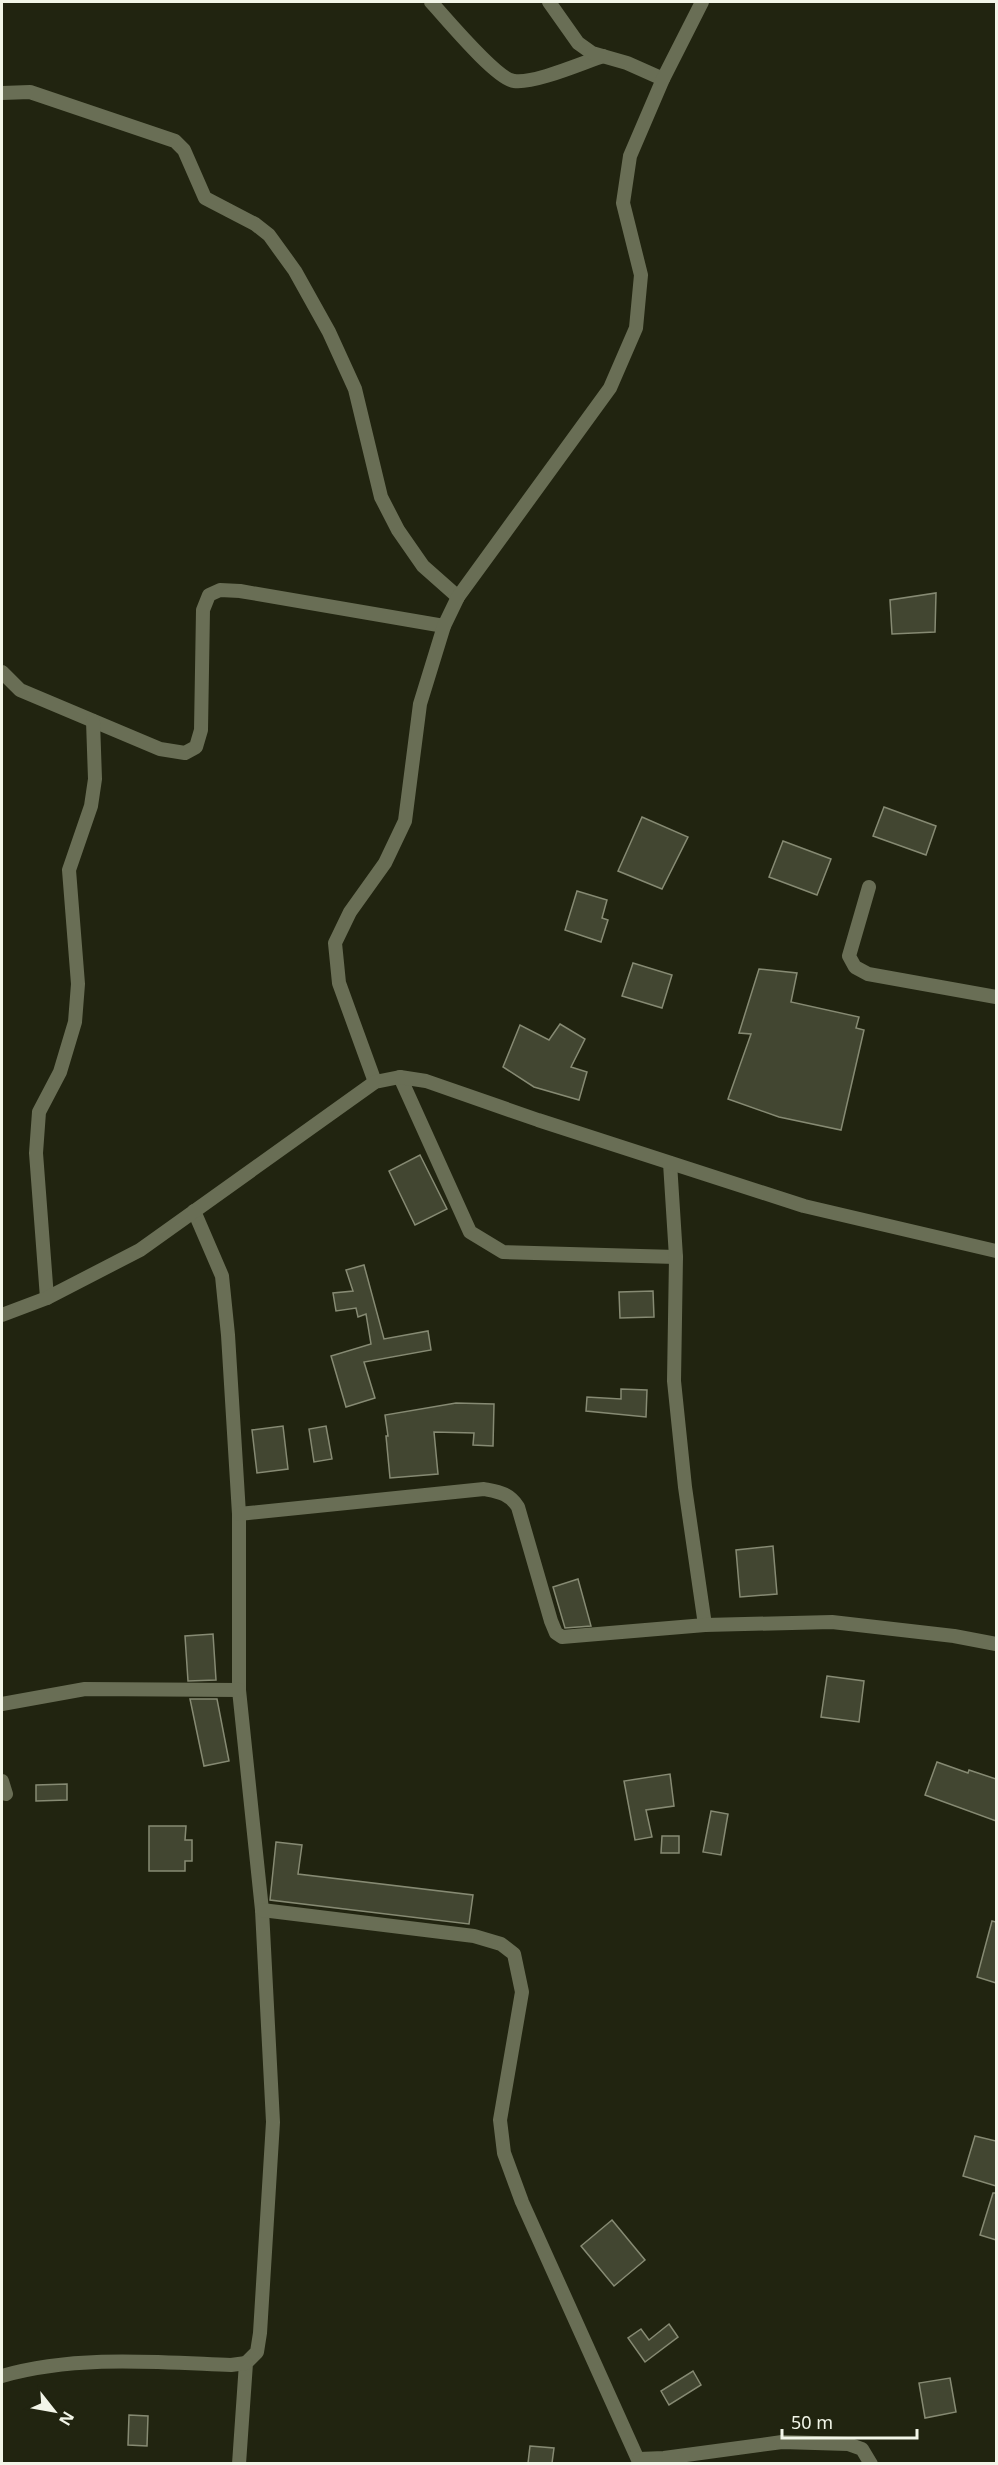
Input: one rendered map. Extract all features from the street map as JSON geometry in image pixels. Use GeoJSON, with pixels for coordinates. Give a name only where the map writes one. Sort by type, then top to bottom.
{"type":"FeatureCollection","features":[{"type":"Feature","properties":{"kind":"street"},"geometry":{"type":"LineString","coordinates":[[431,2],[486,61],[513,81],[528,81],[603,56]]}},
{"type":"Feature","properties":{"kind":"street"},"geometry":{"type":"LineString","coordinates":[[549,2],[578,43],[592,53],[627,63],[663,79]]}},
{"type":"Feature","properties":{"kind":"street"},"geometry":{"type":"LineString","coordinates":[[375,1082],[339,983],[335,943],[350,912],[385,863],[405,820],[420,704],[444,626],[458,597],[610,388],[636,328],[641,275],[623,202],[630,156],[663,79],[702,2]]}},
{"type":"Feature","properties":{"kind":"street"},"geometry":{"type":"LineString","coordinates":[[2,93],[30,92],[175,141],[184,150],[205,198],[255,224],[269,235],[301,281],[329,332],[355,389],[381,497],[398,530],[423,566],[458,597]]}},
{"type":"Feature","properties":{"kind":"street"},"geometry":{"type":"LineString","coordinates":[[2,672],[20,690],[160,749],[185,753],[196,747],[201,730],[203,610],[209,595],[220,590],[240,591],[444,626]]}},
{"type":"Feature","properties":{"kind":"street"},"geometry":{"type":"LineString","coordinates":[[47,1298],[36,1129],[39,1112],[60,1071],[75,1022],[78,984],[69,870],[90,806],[95,779],[93,721]]}},
{"type":"Feature","properties":{"kind":"street"},"geometry":{"type":"LineString","coordinates":[[869,887],[849,956],[855,967],[868,974],[996,997]]}},
{"type":"Feature","properties":{"kind":"street"},"geometry":{"type":"LineString","coordinates":[[400,1077],[470,1232],[482,1241],[502,1252],[676,1257]]}},
{"type":"Feature","properties":{"kind":"street"},"geometry":{"type":"LineString","coordinates":[[2,1316],[47,1298],[140,1250],[375,1082],[400,1077],[426,1081],[804,1206],[996,1251]]}},
{"type":"Feature","properties":{"kind":"street"},"geometry":{"type":"LineString","coordinates":[[670,1163],[676,1257],[674,1381],[685,1487],[705,1624]]}},
{"type":"Feature","properties":{"kind":"street"},"geometry":{"type":"LineString","coordinates":[[194,1211],[222,1276],[228,1335],[239,1514],[239,1690],[262,1910],[273,2122],[260,2333],[257,2352],[246,2363],[239,2463]]}},
{"type":"Feature","properties":{"kind":"street"},"geometry":{"type":"LineString","coordinates":[[239,1514],[484,1489],[503,1493],[513,1499],[518,1507],[551,1621],[556,1633],[561,1637],[571,1638],[705,1624],[832,1622],[954,1636],[996,1644]]}},
{"type":"Feature","properties":{"kind":"street"},"geometry":{"type":"LineString","coordinates":[[2,1704],[85,1689],[239,1690]]}},
{"type":"Feature","properties":{"kind":"street"},"geometry":{"type":"LineString","coordinates":[[262,1910],[474,1936],[501,1944],[514,1954],[522,1992],[500,2120],[504,2153],[522,2202],[640,2461],[782,2442],[848,2444],[862,2450],[871,2463]]}},
{"type":"Feature","properties":{"kind":"street"},"geometry":{"type":"LineString","coordinates":[[2,2376],[23,2370],[115,2360],[246,2363]]}},
{"type":"Feature","properties":{"kind":"building"},"geometry":{"type":"Polygon","coordinates":[[[936,593],[935,632],[892,634],[890,600],[936,593]]]}},
{"type":"Feature","properties":{"kind":"building"},"geometry":{"type":"Polygon","coordinates":[[[884,807],[936,826],[926,855],[873,836],[884,807]]]}},
{"type":"Feature","properties":{"kind":"building"},"geometry":{"type":"Polygon","coordinates":[[[642,817],[688,837],[662,889],[618,871],[642,817]]]}},
{"type":"Feature","properties":{"kind":"building"},"geometry":{"type":"Polygon","coordinates":[[[783,841],[831,859],[817,895],[769,877],[783,841]]]}},
{"type":"Feature","properties":{"kind":"building"},"geometry":{"type":"Polygon","coordinates":[[[577,891],[607,900],[602,918],[608,920],[601,942],[565,930],[577,891]]]}},
{"type":"Feature","properties":{"kind":"building"},"geometry":{"type":"Polygon","coordinates":[[[633,963],[672,975],[662,1008],[622,996],[633,963]]]}},
{"type":"Feature","properties":{"kind":"building"},"geometry":{"type":"Polygon","coordinates":[[[759,969],[797,973],[791,1002],[859,1017],[856,1028],[864,1030],[841,1130],[779,1117],[728,1099],[751,1034],[739,1033],[759,969]]]}},
{"type":"Feature","properties":{"kind":"building"},"geometry":{"type":"Polygon","coordinates":[[[560,1024],[585,1039],[571,1067],[587,1072],[579,1100],[534,1087],[503,1067],[520,1025],[549,1040],[560,1024]]]}},
{"type":"Feature","properties":{"kind":"building"},"geometry":{"type":"Polygon","coordinates":[[[420,1155],[447,1209],[415,1225],[389,1171],[420,1155]]]}},
{"type":"Feature","properties":{"kind":"building"},"geometry":{"type":"Polygon","coordinates":[[[364,1265],[384,1339],[428,1331],[431,1350],[364,1362],[375,1398],[346,1407],[331,1356],[371,1344],[366,1314],[358,1317],[356,1308],[336,1311],[333,1293],[353,1291],[346,1270],[364,1265]]]}},
{"type":"Feature","properties":{"kind":"building"},"geometry":{"type":"Polygon","coordinates":[[[653,1291],[654,1317],[620,1318],[619,1292],[653,1291]]]}},
{"type":"Feature","properties":{"kind":"building"},"geometry":{"type":"Polygon","coordinates":[[[621,1389],[647,1390],[646,1417],[586,1411],[587,1397],[621,1399],[621,1389]]]}},
{"type":"Feature","properties":{"kind":"building"},"geometry":{"type":"Polygon","coordinates":[[[456,1403],[494,1404],[493,1446],[473,1445],[474,1433],[434,1432],[438,1474],[390,1478],[385,1415],[456,1403]]]}},
{"type":"Feature","properties":{"kind":"building"},"geometry":{"type":"Polygon","coordinates":[[[283,1426],[288,1469],[257,1473],[252,1430],[283,1426]]]}},
{"type":"Feature","properties":{"kind":"building"},"geometry":{"type":"Polygon","coordinates":[[[326,1426],[332,1459],[314,1462],[309,1429],[326,1426]]]}},
{"type":"Feature","properties":{"kind":"building"},"geometry":{"type":"Polygon","coordinates":[[[773,1546],[777,1594],[740,1597],[736,1550],[773,1546]]]}},
{"type":"Feature","properties":{"kind":"building"},"geometry":{"type":"Polygon","coordinates":[[[578,1579],[591,1626],[565,1628],[553,1587],[578,1579]]]}},
{"type":"Feature","properties":{"kind":"building"},"geometry":{"type":"Polygon","coordinates":[[[213,1634],[216,1680],[188,1681],[185,1636],[213,1634]]]}},
{"type":"Feature","properties":{"kind":"building"},"geometry":{"type":"Polygon","coordinates":[[[827,1676],[864,1681],[859,1722],[821,1717],[827,1676]]]}},
{"type":"Feature","properties":{"kind":"building"},"geometry":{"type":"Polygon","coordinates":[[[190,1699],[217,1699],[229,1761],[204,1766],[190,1699]]]}},
{"type":"Feature","properties":{"kind":"building"},"geometry":{"type":"Polygon","coordinates":[[[937,1762],[968,1773],[969,1770],[996,1779],[996,1821],[925,1795],[937,1762]]]}},
{"type":"Feature","properties":{"kind":"building"},"geometry":{"type":"Polygon","coordinates":[[[670,1774],[674,1806],[646,1810],[652,1837],[635,1840],[624,1781],[670,1774]]]}},
{"type":"Feature","properties":{"kind":"building"},"geometry":{"type":"Polygon","coordinates":[[[67,1784],[67,1800],[36,1801],[36,1785],[67,1784]]]}},
{"type":"Feature","properties":{"kind":"building"},"geometry":{"type":"Polygon","coordinates":[[[711,1811],[728,1814],[721,1855],[703,1852],[711,1811]]]}},
{"type":"Feature","properties":{"kind":"building"},"geometry":{"type":"Polygon","coordinates":[[[149,1826],[186,1826],[185,1840],[192,1840],[192,1861],[185,1861],[185,1871],[149,1871],[149,1826]]]}},
{"type":"Feature","properties":{"kind":"building"},"geometry":{"type":"Polygon","coordinates":[[[662,1836],[679,1836],[679,1853],[661,1853],[662,1836]]]}},
{"type":"Feature","properties":{"kind":"building"},"geometry":{"type":"Polygon","coordinates":[[[276,1842],[302,1845],[298,1874],[473,1895],[469,1924],[270,1900],[276,1842]]]}},
{"type":"Feature","properties":{"kind":"building"},"geometry":{"type":"Polygon","coordinates":[[[992,1921],[996,1922],[996,1983],[977,1977],[992,1921]]]}},
{"type":"Feature","properties":{"kind":"building"},"geometry":{"type":"Polygon","coordinates":[[[975,2136],[996,2141],[996,2186],[963,2176],[975,2136]]]}},
{"type":"Feature","properties":{"kind":"building"},"geometry":{"type":"Polygon","coordinates":[[[993,2193],[996,2193],[996,2240],[980,2235],[993,2193]]]}},
{"type":"Feature","properties":{"kind":"building"},"geometry":{"type":"Polygon","coordinates":[[[612,2220],[645,2260],[614,2286],[581,2246],[612,2220]]]}},
{"type":"Feature","properties":{"kind":"building"},"geometry":{"type":"Polygon","coordinates":[[[669,2324],[678,2337],[645,2362],[628,2338],[641,2329],[649,2340],[669,2324]]]}},
{"type":"Feature","properties":{"kind":"building"},"geometry":{"type":"Polygon","coordinates":[[[693,2371],[701,2385],[669,2405],[661,2391],[693,2371]]]}},
{"type":"Feature","properties":{"kind":"building"},"geometry":{"type":"Polygon","coordinates":[[[950,2378],[956,2412],[925,2418],[919,2383],[950,2378]]]}},
{"type":"Feature","properties":{"kind":"building"},"geometry":{"type":"Polygon","coordinates":[[[129,2415],[148,2416],[147,2446],[128,2445],[129,2415]]]}},
{"type":"Feature","properties":{"kind":"building"},"geometry":{"type":"Polygon","coordinates":[[[530,2446],[554,2448],[552,2463],[528,2463],[530,2446]]]}}]}
